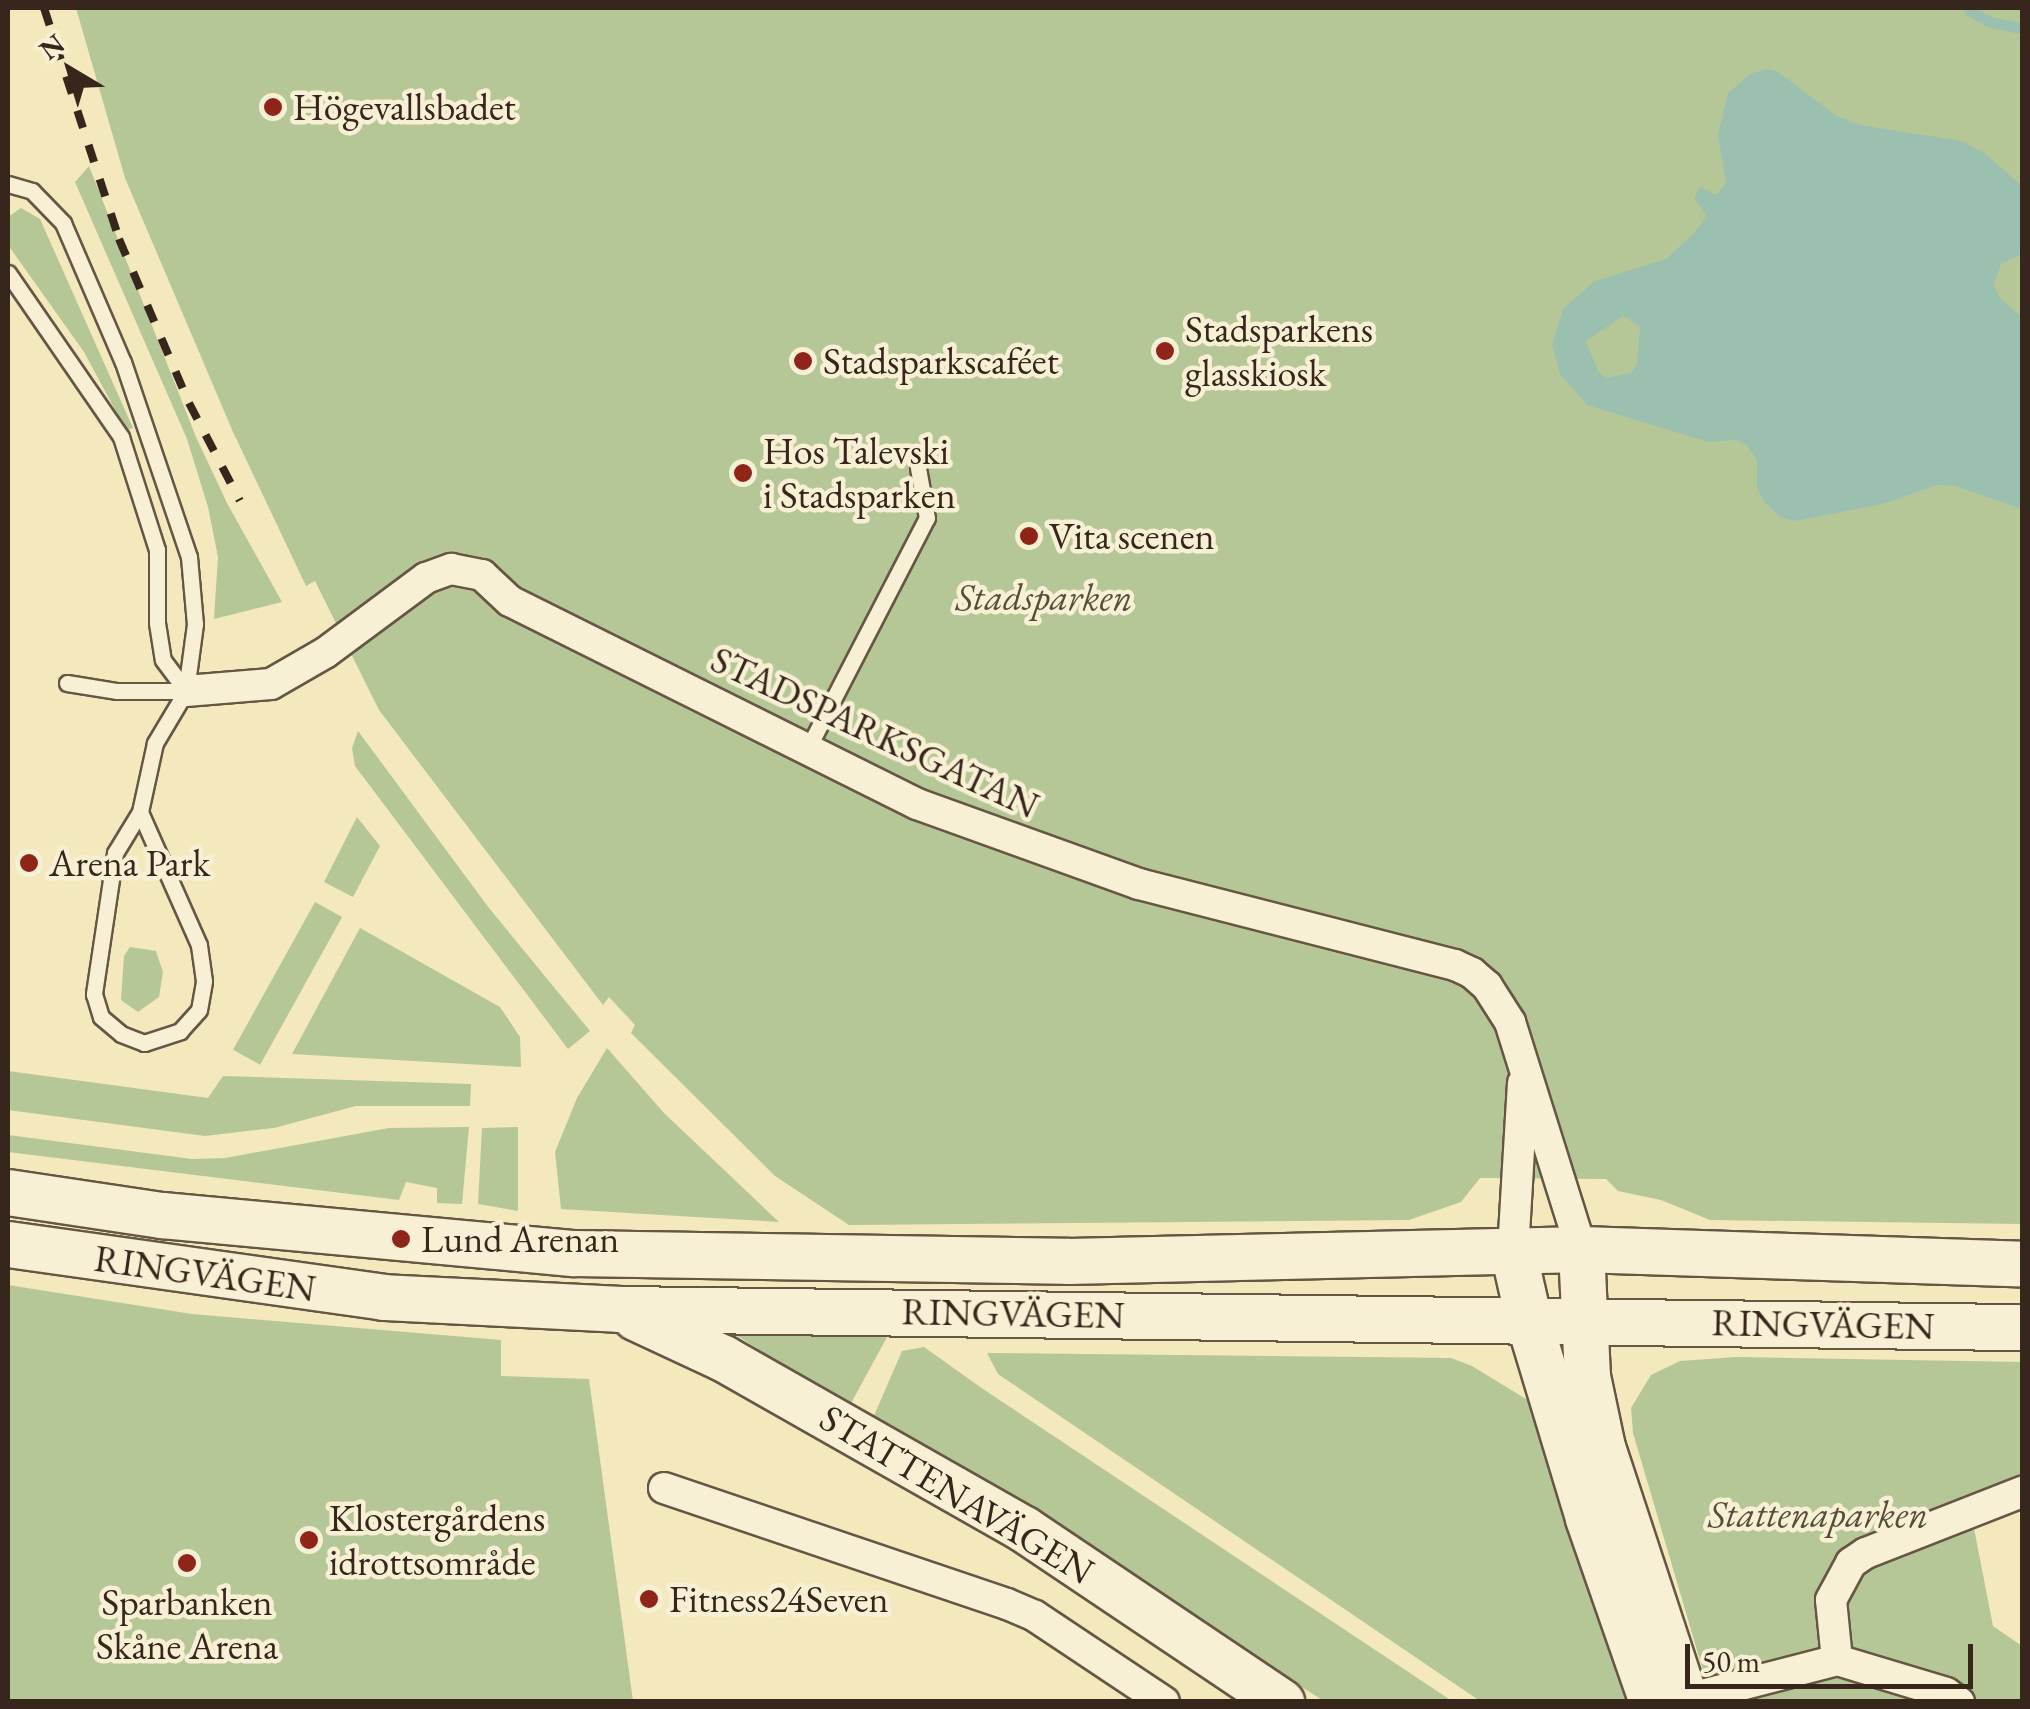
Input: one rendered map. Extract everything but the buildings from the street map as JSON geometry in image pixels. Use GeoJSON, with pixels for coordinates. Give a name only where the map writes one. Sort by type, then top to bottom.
{"type":"FeatureCollection","features":[{"type":"Feature","properties":{"kind":"main road","name":"RINGVÄGEN"},"geometry":{"type":"LineString","coordinates":[[8,1192],[162,1215],[574,1252],[1068,1261],[1581,1248],[2022,1264]]}},
{"type":"Feature","properties":{"kind":"main road","name":"RINGVÄGEN"},"geometry":{"type":"LineString","coordinates":[[8,1244],[383,1297],[620,1310],[2022,1327]]}},
{"type":"Feature","properties":{"kind":"main road"},"geometry":{"type":"LineString","coordinates":[[1581,1248],[1588,1384],[1602,1448],[1674,1700]]}},
{"type":"Feature","properties":{"kind":"main road"},"geometry":{"type":"LineString","coordinates":[[1513,1251],[1529,1322],[1588,1518],[1674,1700]]}},
{"type":"Feature","properties":{"kind":"main road","name":"STATTENAVÄGEN"},"geometry":{"type":"LineString","coordinates":[[620,1310],[740,1366],[1024,1529],[1281,1702]]}},
{"type":"Feature","properties":{"kind":"street","name":"STADSPARKSGATAN"},"geometry":{"type":"LineString","coordinates":[[186,691],[271,684],[325,653],[426,578],[452,570],[482,575],[510,601],[918,804],[1140,884],[1455,964],[1487,986],[1500,1003],[1524,1065],[1581,1248]]}},
{"type":"Feature","properties":{"kind":"street","name":"STADSPARKSGATAN"},"geometry":{"type":"LineString","coordinates":[[1513,1251],[1524,1065]]}},
{"type":"Feature","properties":{"kind":"street"},"geometry":{"type":"LineString","coordinates":[[664,1488],[1007,1604],[1035,1616],[1164,1702]]}},
{"type":"Feature","properties":{"kind":"street"},"geometry":{"type":"LineString","coordinates":[[1836,1660],[1832,1600],[1851,1563],[1866,1553],[2022,1492]]}},
{"type":"Feature","properties":{"kind":"street"},"geometry":{"type":"LineString","coordinates":[[1674,1700],[1836,1660],[1946,1693],[1959,1702]]}},
{"type":"Feature","properties":{"kind":"lane"},"geometry":{"type":"LineString","coordinates":[[8,184],[32,191],[63,223],[123,362],[189,558],[194,624],[186,691],[154,743],[140,812],[115,853],[94,994],[101,1018],[120,1034],[144,1043],[180,1032],[199,1010],[204,982],[199,944],[140,812]]}},
{"type":"Feature","properties":{"kind":"lane"},"geometry":{"type":"LineString","coordinates":[[8,273],[122,437],[157,550],[157,623],[163,660],[186,691]]}},
{"type":"Feature","properties":{"kind":"lane"},"geometry":{"type":"LineString","coordinates":[[806,750],[927,518],[918,468]]}},
{"type":"Feature","properties":{"kind":"lane"},"geometry":{"type":"LineString","coordinates":[[67,682],[117,692],[186,691]]}},
{"type":"Feature","properties":{"kind":"green space","name":"Stadsparken"},"geometry":{"type":"Polygon","coordinates":[[[76,8],[2022,8],[2022,1224],[1710,1220],[1661,1200],[1618,1191],[1606,1179],[1480,1178],[1461,1202],[1409,1220],[849,1225],[775,1176],[631,1033],[635,1025],[609,997],[603,1005],[379,710],[315,581],[306,586],[233,432],[125,178],[76,8]]]}},
{"type":"Feature","properties":{"kind":"green space"},"geometry":{"type":"Polygon","coordinates":[[[89,166],[196,437],[227,503],[282,602],[214,619],[218,557],[208,507],[187,439],[75,182],[89,166]]]}},
{"type":"Feature","properties":{"kind":"green space"},"geometry":{"type":"Polygon","coordinates":[[[21,208],[40,219],[133,428],[126,430],[84,352],[8,245],[8,217],[21,208]]]}},
{"type":"Feature","properties":{"kind":"green space"},"geometry":{"type":"Polygon","coordinates":[[[358,731],[489,908],[590,1031],[568,1049],[355,766],[352,748],[358,731]]]}},
{"type":"Feature","properties":{"kind":"green space"},"geometry":{"type":"Polygon","coordinates":[[[357,817],[380,846],[353,897],[324,882],[357,817]]]}},
{"type":"Feature","properties":{"kind":"green space"},"geometry":{"type":"Polygon","coordinates":[[[315,902],[342,917],[260,1065],[233,1050],[315,902]]]}},
{"type":"Feature","properties":{"kind":"green space"},"geometry":{"type":"Polygon","coordinates":[[[360,928],[500,1007],[520,1037],[521,1067],[292,1054],[360,928]]]}},
{"type":"Feature","properties":{"kind":"green space"},"geometry":{"type":"Polygon","coordinates":[[[130,947],[156,951],[163,972],[159,997],[138,1012],[121,1000],[124,956],[130,947]]]}},
{"type":"Feature","properties":{"kind":"green space"},"geometry":{"type":"Polygon","coordinates":[[[607,1048],[664,1113],[779,1222],[561,1209],[555,1152],[577,1098],[607,1048]]]}},
{"type":"Feature","properties":{"kind":"green space"},"geometry":{"type":"Polygon","coordinates":[[[8,1071],[208,1098],[223,1076],[471,1084],[470,1106],[356,1106],[274,1128],[205,1136],[8,1110],[8,1071]]]}},
{"type":"Feature","properties":{"kind":"green space"},"geometry":{"type":"Polygon","coordinates":[[[469,1127],[462,1204],[437,1203],[437,1188],[406,1182],[399,1200],[8,1152],[8,1135],[192,1159],[225,1158],[389,1128],[469,1127]]]}},
{"type":"Feature","properties":{"kind":"green space"},"geometry":{"type":"Polygon","coordinates":[[[518,1127],[518,1211],[478,1204],[482,1128],[518,1127]]]}},
{"type":"Feature","properties":{"kind":"green space","name":"Klostergårdens idrottsområde"},"geometry":{"type":"Polygon","coordinates":[[[8,1285],[192,1314],[501,1340],[501,1376],[589,1379],[633,1701],[8,1701],[8,1285]]]}},
{"type":"Feature","properties":{"kind":"green space"},"geometry":{"type":"Polygon","coordinates":[[[736,1335],[887,1337],[849,1407],[736,1335]]]}},
{"type":"Feature","properties":{"kind":"green space"},"geometry":{"type":"Polygon","coordinates":[[[924,1347],[1452,1701],[1324,1701],[873,1418],[902,1351],[924,1347]]]}},
{"type":"Feature","properties":{"kind":"green space"},"geometry":{"type":"Polygon","coordinates":[[[987,1353],[1451,1358],[1472,1366],[1539,1407],[1642,1701],[1480,1701],[998,1374],[987,1353]]]}},
{"type":"Feature","properties":{"kind":"green space","name":"Stattenaparken"},"geometry":{"type":"Polygon","coordinates":[[[1736,1357],[2022,1362],[2022,1492],[1971,1513],[1993,1626],[2022,1646],[2022,1701],[1712,1701],[1633,1433],[1631,1408],[1651,1375],[1680,1361],[1736,1357]]]}},
{"type":"Feature","properties":{"kind":"shaded area"},"geometry":{"type":"Polygon","coordinates":[[[1766,69],[1777,71],[1837,116],[1860,125],[1962,141],[1987,155],[2022,186],[2022,254],[2001,264],[1994,285],[2000,298],[2022,318],[2022,509],[1956,486],[1937,485],[1883,504],[1795,521],[1781,518],[1764,502],[1757,488],[1757,460],[1746,445],[1737,440],[1708,442],[1587,405],[1560,374],[1552,345],[1563,309],[1595,281],[1666,259],[1706,216],[1694,198],[1700,187],[1716,195],[1726,183],[1718,135],[1728,93],[1750,74],[1766,69]],[[1623,316],[1586,341],[1598,371],[1606,378],[1631,373],[1637,365],[1640,327],[1623,316]]]}},
{"type":"Feature","properties":{"kind":"waterway"},"geometry":{"type":"LineString","coordinates":[[1969,10],[1990,22],[2022,28]]}},
{"type":"Feature","properties":{"kind":"railway"},"geometry":{"type":"LineString","coordinates":[[44,8],[119,239],[189,403],[240,501]]}},
{"type":"Feature","properties":{"kind":"place","name":"Högevallsbadet"},"geometry":{"type":"Point","coordinates":[273,107]}},
{"type":"Feature","properties":{"kind":"place","name":"Stadsparkens glasskiosk"},"geometry":{"type":"Point","coordinates":[1165,351]}},
{"type":"Feature","properties":{"kind":"place","name":"Stadsparkscaféet"},"geometry":{"type":"Point","coordinates":[803,361]}},
{"type":"Feature","properties":{"kind":"place","name":"Hos Talevski i Stadsparken"},"geometry":{"type":"Point","coordinates":[743,473]}},
{"type":"Feature","properties":{"kind":"place","name":"Vita scenen"},"geometry":{"type":"Point","coordinates":[1029,536]}},
{"type":"Feature","properties":{"kind":"place","name":"Arena Park"},"geometry":{"type":"Point","coordinates":[29,863]}},
{"type":"Feature","properties":{"kind":"place","name":"Lund Arenan"},"geometry":{"type":"Point","coordinates":[401,1239]}},
{"type":"Feature","properties":{"kind":"place","name":"Klostergårdens idrottsområde"},"geometry":{"type":"Point","coordinates":[309,1540]}},
{"type":"Feature","properties":{"kind":"place","name":"Sparbanken Skåne Arena"},"geometry":{"type":"Point","coordinates":[187,1563]}},
{"type":"Feature","properties":{"kind":"place","name":"Fitness24Seven"},"geometry":{"type":"Point","coordinates":[649,1599]}}]}
